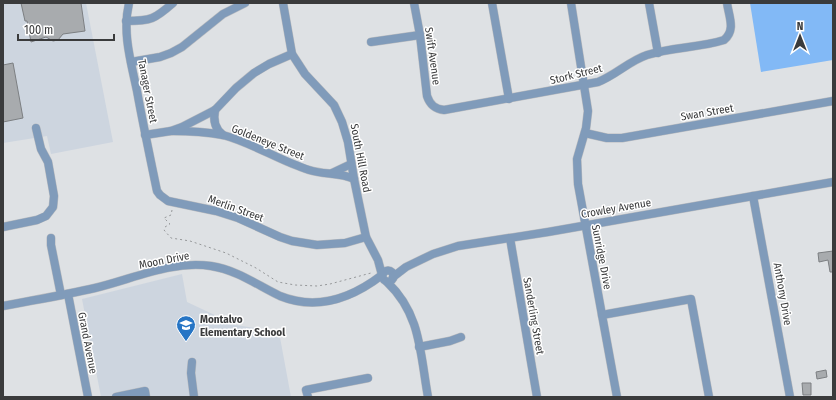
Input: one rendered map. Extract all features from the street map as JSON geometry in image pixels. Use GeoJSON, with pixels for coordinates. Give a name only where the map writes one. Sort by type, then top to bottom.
{"type":"FeatureCollection","features":[{"type":"Feature","properties":{"kind":"street","name":"Tanager Street"},"geometry":{"type":"LineString","coordinates":[[129,3],[126,33],[145,135]]}},
{"type":"Feature","properties":{"kind":"street"},"geometry":{"type":"LineString","coordinates":[[126,21],[138,21],[157,17],[173,3]]}},
{"type":"Feature","properties":{"kind":"street"},"geometry":{"type":"LineString","coordinates":[[131,62],[160,57],[172,53],[182,47],[223,14],[246,3]]}},
{"type":"Feature","properties":{"kind":"street","name":"South Hill Road"},"geometry":{"type":"LineString","coordinates":[[283,3],[292,54],[305,74],[329,99],[338,111],[348,142],[366,237],[388,276]]}},
{"type":"Feature","properties":{"kind":"street","name":"Swift Avenue"},"geometry":{"type":"LineString","coordinates":[[414,3],[420,35],[427,96],[431,104],[437,109]]}},
{"type":"Feature","properties":{"kind":"street"},"geometry":{"type":"LineString","coordinates":[[492,3],[509,99]]}},
{"type":"Feature","properties":{"kind":"street","name":"Sunridge Drive"},"geometry":{"type":"LineString","coordinates":[[571,3],[588,111],[585,133],[578,152],[576,169],[584,225],[617,397]]}},
{"type":"Feature","properties":{"kind":"street"},"geometry":{"type":"LineString","coordinates":[[649,3],[658,53]]}},
{"type":"Feature","properties":{"kind":"street","name":"Stork Street"},"geometry":{"type":"LineString","coordinates":[[437,109],[449,110],[585,85],[605,79],[634,60],[658,53],[724,40],[732,28],[726,3]]}},
{"type":"Feature","properties":{"kind":"street"},"geometry":{"type":"LineString","coordinates":[[371,42],[420,35]]}},
{"type":"Feature","properties":{"kind":"street"},"geometry":{"type":"LineString","coordinates":[[145,135],[171,131],[215,110],[236,88],[254,73],[268,64],[292,54]]}},
{"type":"Feature","properties":{"kind":"street","name":"Swan Street"},"geometry":{"type":"LineString","coordinates":[[585,133],[607,138],[622,138],[833,101]]}},
{"type":"Feature","properties":{"kind":"street"},"geometry":{"type":"LineString","coordinates":[[215,110],[214,117],[217,129],[223,135]]}},
{"type":"Feature","properties":{"kind":"street"},"geometry":{"type":"LineString","coordinates":[[3,227],[37,220],[46,216],[53,207],[54,196],[48,162],[42,149],[36,128]]}},
{"type":"Feature","properties":{"kind":"street","name":"Goldeneye Street"},"geometry":{"type":"LineString","coordinates":[[171,131],[223,135],[309,170],[332,173],[354,179]]}},
{"type":"Feature","properties":{"kind":"street","name":"Merlin Street"},"geometry":{"type":"LineString","coordinates":[[145,135],[157,190],[164,199],[216,211],[238,218],[280,237],[304,244],[317,245],[345,243],[366,237]]}},
{"type":"Feature","properties":{"kind":"street"},"geometry":{"type":"LineString","coordinates":[[332,173],[351,164]]}},
{"type":"Feature","properties":{"kind":"street","name":"Crowley Avenue"},"geometry":{"type":"LineString","coordinates":[[388,276],[446,249],[833,182]]}},
{"type":"Feature","properties":{"kind":"street","name":"Anthony Drive"},"geometry":{"type":"LineString","coordinates":[[753,196],[790,397]]}},
{"type":"Feature","properties":{"kind":"street","name":"Grand Avenue"},"geometry":{"type":"LineString","coordinates":[[52,238],[51,245],[88,397]]}},
{"type":"Feature","properties":{"kind":"street","name":"Sanderling Street"},"geometry":{"type":"LineString","coordinates":[[510,238],[537,397]]}},
{"type":"Feature","properties":{"kind":"street","name":"Moon Drive"},"geometry":{"type":"LineString","coordinates":[[3,306],[96,288],[164,269],[196,265],[226,269],[239,274],[280,296],[301,301],[322,302],[334,300],[354,293],[388,276]]}},
{"type":"Feature","properties":{"kind":"street"},"geometry":{"type":"LineString","coordinates":[[388,276],[412,316],[415,325],[428,397]]}},
{"type":"Feature","properties":{"kind":"street"},"geometry":{"type":"LineString","coordinates":[[602,314],[691,299],[709,397]]}},
{"type":"Feature","properties":{"kind":"street"},"geometry":{"type":"LineString","coordinates":[[419,347],[450,341],[461,337]]}},
{"type":"Feature","properties":{"kind":"street"},"geometry":{"type":"LineString","coordinates":[[192,362],[191,374],[194,397]]}},
{"type":"Feature","properties":{"kind":"street"},"geometry":{"type":"LineString","coordinates":[[308,397],[306,390],[368,378]]}},
{"type":"Feature","properties":{"kind":"street"},"geometry":{"type":"LineString","coordinates":[[116,397],[145,391],[146,397]]}},
{"type":"Feature","properties":{"kind":"path"},"geometry":{"type":"LineString","coordinates":[[174,202],[172,213],[164,218],[169,223],[169,225],[164,228],[169,237],[209,246],[226,253],[256,268],[274,281],[295,285],[317,286],[336,283],[370,273],[374,274]]}},
{"type":"Feature","properties":{"kind":"shaded area"},"geometry":{"type":"Polygon","coordinates":[[[3,3],[86,3],[113,142],[51,154],[47,136],[3,143],[3,3]]]}},
{"type":"Feature","properties":{"kind":"shaded area"},"geometry":{"type":"Polygon","coordinates":[[[750,3],[833,3],[833,60],[761,72],[750,3]]]}},
{"type":"Feature","properties":{"kind":"shaded area","name":"Montalvo Elementary School"},"geometry":{"type":"Polygon","coordinates":[[[182,274],[187,302],[236,325],[279,332],[291,397],[101,397],[82,299],[182,274]]]}},
{"type":"Feature","properties":{"kind":"building"},"geometry":{"type":"Polygon","coordinates":[[[21,3],[81,3],[85,31],[63,34],[58,40],[53,41],[46,37],[31,42],[27,21],[25,21],[21,3]]]}},
{"type":"Feature","properties":{"kind":"building"},"geometry":{"type":"Polygon","coordinates":[[[13,63],[23,118],[3,122],[3,65],[13,63]]]}},
{"type":"Feature","properties":{"kind":"building"},"geometry":{"type":"Polygon","coordinates":[[[833,251],[833,272],[830,272],[828,260],[819,262],[818,253],[833,251]]]}},
{"type":"Feature","properties":{"kind":"building"},"geometry":{"type":"Polygon","coordinates":[[[826,370],[827,377],[817,379],[816,372],[826,370]]]}},
{"type":"Feature","properties":{"kind":"building"},"geometry":{"type":"Polygon","coordinates":[[[802,383],[811,383],[811,395],[803,395],[802,383]]]}},
{"type":"Feature","properties":{"kind":"place","name":"Montalvo Elementary School"},"geometry":{"type":"Point","coordinates":[186,342]}}]}
